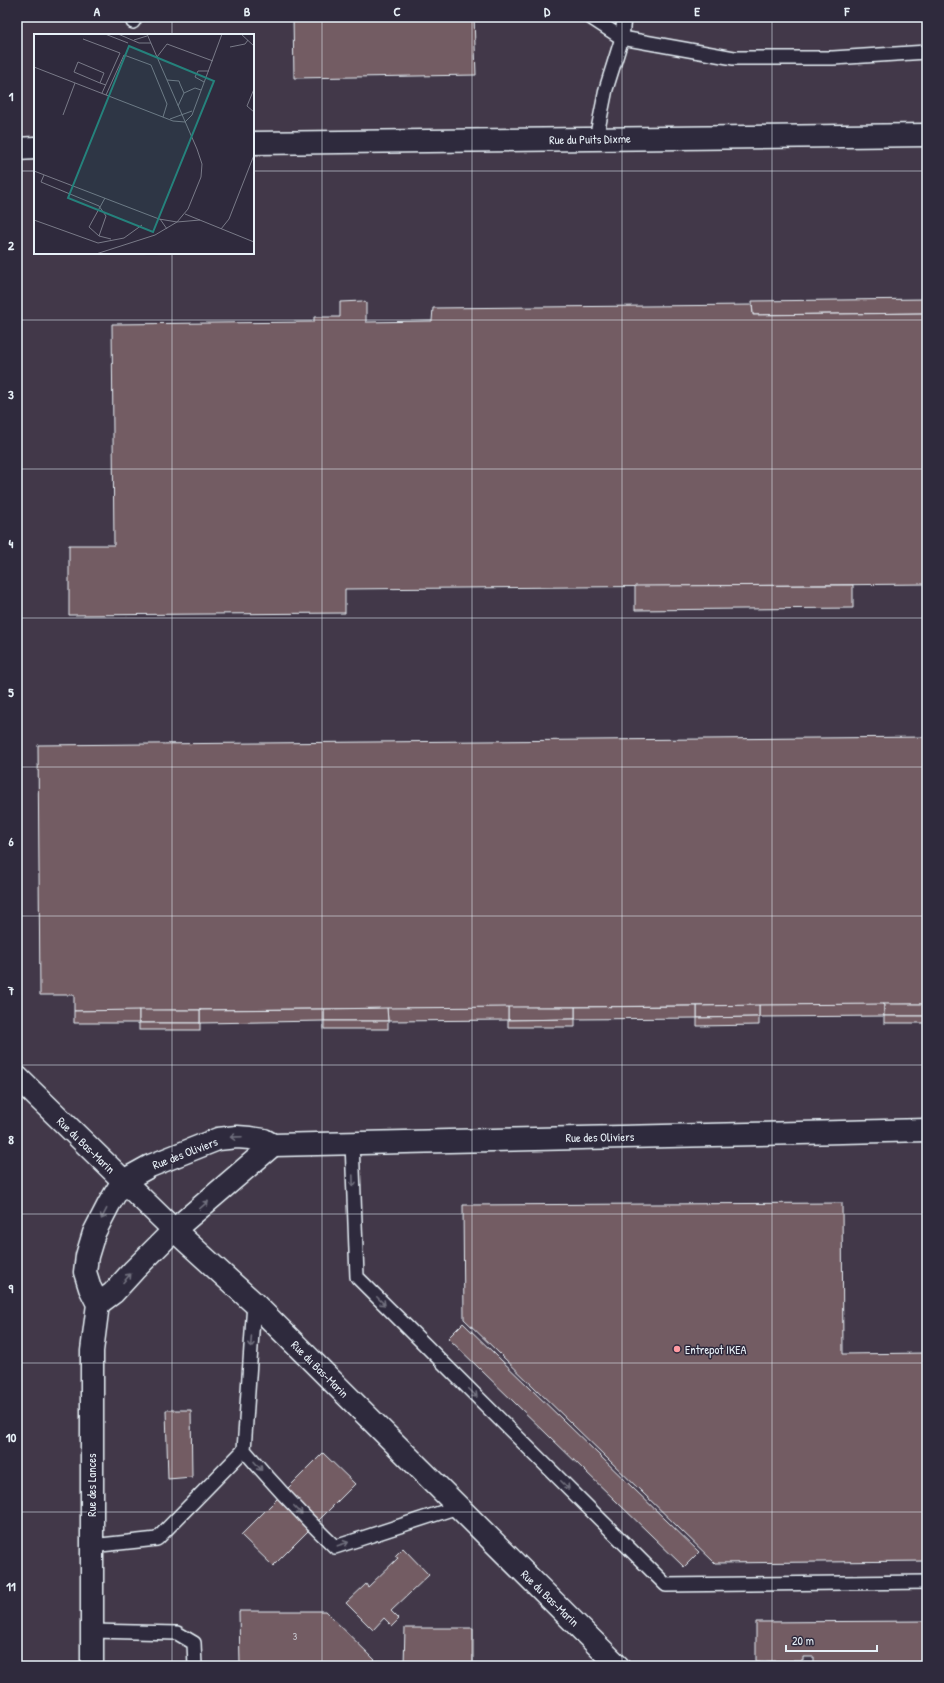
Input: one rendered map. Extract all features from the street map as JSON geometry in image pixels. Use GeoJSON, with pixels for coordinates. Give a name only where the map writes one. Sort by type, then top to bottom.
{"type":"FeatureCollection","features":[{"type":"Feature","properties":{"kind":"street","name":"Rue du Puits Dixme"},"geometry":{"type":"LineString","coordinates":[[254,143],[927,135]]}},
{"type":"Feature","properties":{"kind":"street"},"geometry":{"type":"LineString","coordinates":[[17,149],[34,148]]}},
{"type":"Feature","properties":{"kind":"street","name":"Rue du Bas-Marin"},"geometry":{"type":"LineString","coordinates":[[17,1077],[174,1230],[254,1303],[618,1666]]}},
{"type":"Feature","properties":{"kind":"street","name":"Rue des Oliviers"},"geometry":{"type":"LineString","coordinates":[[123,1181],[150,1166],[218,1139],[237,1136],[264,1140],[273,1145],[927,1130]]}},
{"type":"Feature","properties":{"kind":"street"},"geometry":{"type":"LineString","coordinates":[[123,1181],[94,1233],[87,1256],[86,1272],[90,1288],[98,1304],[113,1293],[174,1230],[273,1145]]}},
{"type":"Feature","properties":{"kind":"street","name":"Rue des Lances"},"geometry":{"type":"LineString","coordinates":[[92,1666],[92,1351],[98,1304]]}},
{"type":"Feature","properties":{"kind":"lane"},"geometry":{"type":"LineString","coordinates":[[590,17],[622,38],[734,58],[833,58],[927,52]]}},
{"type":"Feature","properties":{"kind":"lane"},"geometry":{"type":"LineString","coordinates":[[596,139],[606,89],[622,38],[624,17]]}},
{"type":"Feature","properties":{"kind":"lane"},"geometry":{"type":"LineString","coordinates":[[352,1142],[357,1277],[666,1585],[927,1582]]}},
{"type":"Feature","properties":{"kind":"lane"},"geometry":{"type":"LineString","coordinates":[[91,1546],[157,1539],[244,1450],[254,1303]]}},
{"type":"Feature","properties":{"kind":"lane"},"geometry":{"type":"LineString","coordinates":[[244,1450],[282,1494],[335,1547],[458,1507]]}},
{"type":"Feature","properties":{"kind":"lane"},"geometry":{"type":"LineString","coordinates":[[92,1631],[177,1633],[194,1643],[195,1666]]}},
{"type":"Feature","properties":{"kind":"shaded area"},"geometry":{"type":"Polygon","coordinates":[[[17,17],[927,17],[927,1666],[17,1666],[17,17]]]}},
{"type":"Feature","properties":{"kind":"building"},"geometry":{"type":"Polygon","coordinates":[[[293,17],[474,17],[476,75],[294,78],[293,17]]]}},
{"type":"Feature","properties":{"kind":"building"},"geometry":{"type":"Polygon","coordinates":[[[927,299],[927,313],[753,315],[752,301],[927,299]]]}},
{"type":"Feature","properties":{"kind":"building"},"geometry":{"type":"Polygon","coordinates":[[[362,301],[366,303],[366,322],[432,321],[433,308],[752,305],[753,315],[927,313],[927,584],[345,589],[345,613],[69,615],[69,545],[114,545],[112,324],[314,322],[314,317],[340,317],[340,302],[362,301]]]}},
{"type":"Feature","properties":{"kind":"building"},"geometry":{"type":"Polygon","coordinates":[[[853,585],[853,608],[635,610],[635,586],[853,585]]]}},
{"type":"Feature","properties":{"kind":"building"},"geometry":{"type":"Polygon","coordinates":[[[927,737],[927,1004],[74,1011],[74,995],[40,995],[38,745],[927,737]]]}},
{"type":"Feature","properties":{"kind":"building"},"geometry":{"type":"Polygon","coordinates":[[[884,1004],[884,1016],[759,1017],[759,1005],[884,1004]]]}},
{"type":"Feature","properties":{"kind":"building"},"geometry":{"type":"Polygon","coordinates":[[[884,1004],[927,1004],[927,1016],[884,1016],[884,1004]]]}},
{"type":"Feature","properties":{"kind":"building"},"geometry":{"type":"Polygon","coordinates":[[[759,1005],[759,1017],[697,1018],[697,1006],[759,1005]]]}},
{"type":"Feature","properties":{"kind":"building"},"geometry":{"type":"Polygon","coordinates":[[[697,1006],[697,1018],[575,1019],[575,1007],[697,1006]]]}},
{"type":"Feature","properties":{"kind":"building"},"geometry":{"type":"Polygon","coordinates":[[[508,1007],[575,1007],[575,1019],[508,1020],[508,1007]]]}},
{"type":"Feature","properties":{"kind":"building"},"geometry":{"type":"Polygon","coordinates":[[[508,1007],[508,1020],[388,1021],[387,1008],[508,1007]]]}},
{"type":"Feature","properties":{"kind":"building"},"geometry":{"type":"Polygon","coordinates":[[[387,1008],[388,1021],[324,1021],[324,1009],[387,1008]]]}},
{"type":"Feature","properties":{"kind":"building"},"geometry":{"type":"Polygon","coordinates":[[[324,1009],[324,1021],[200,1023],[200,1010],[324,1009]]]}},
{"type":"Feature","properties":{"kind":"building"},"geometry":{"type":"Polygon","coordinates":[[[139,1010],[139,1023],[74,1023],[74,1011],[139,1010]]]}},
{"type":"Feature","properties":{"kind":"building"},"geometry":{"type":"Polygon","coordinates":[[[139,1010],[200,1010],[200,1023],[139,1023],[139,1010]]]}},
{"type":"Feature","properties":{"kind":"building"},"geometry":{"type":"Polygon","coordinates":[[[884,1016],[927,1016],[927,1023],[884,1023],[884,1016]]]}},
{"type":"Feature","properties":{"kind":"building"},"geometry":{"type":"Polygon","coordinates":[[[759,1017],[759,1025],[697,1026],[697,1018],[759,1017]]]}},
{"type":"Feature","properties":{"kind":"building"},"geometry":{"type":"Polygon","coordinates":[[[575,1019],[575,1027],[508,1027],[508,1020],[575,1019]]]}},
{"type":"Feature","properties":{"kind":"building"},"geometry":{"type":"Polygon","coordinates":[[[324,1021],[388,1021],[388,1029],[324,1029],[324,1021]]]}},
{"type":"Feature","properties":{"kind":"building"},"geometry":{"type":"Polygon","coordinates":[[[139,1023],[200,1023],[200,1030],[139,1030],[139,1023]]]}},
{"type":"Feature","properties":{"kind":"building"},"geometry":{"type":"Polygon","coordinates":[[[842,1203],[843,1354],[927,1353],[927,1561],[715,1563],[464,1319],[463,1205],[842,1203]]]}},
{"type":"Feature","properties":{"kind":"building"},"geometry":{"type":"Polygon","coordinates":[[[463,1323],[699,1552],[684,1567],[448,1338],[463,1323]]]}},
{"type":"Feature","properties":{"kind":"building"},"geometry":{"type":"Polygon","coordinates":[[[166,1410],[191,1410],[192,1477],[168,1479],[166,1410]]]}},
{"type":"Feature","properties":{"kind":"building"},"geometry":{"type":"Polygon","coordinates":[[[323,1453],[355,1484],[273,1566],[241,1535],[323,1453]]]}},
{"type":"Feature","properties":{"kind":"building"},"geometry":{"type":"Polygon","coordinates":[[[403,1548],[429,1575],[391,1611],[399,1619],[392,1626],[384,1618],[373,1630],[346,1603],[366,1584],[368,1587],[398,1558],[395,1556],[403,1548]]]}},
{"type":"Feature","properties":{"kind":"building"},"geometry":{"type":"Polygon","coordinates":[[[239,1611],[325,1611],[375,1660],[375,1666],[240,1666],[239,1611]]]}},
{"type":"Feature","properties":{"kind":"building"},"geometry":{"type":"Polygon","coordinates":[[[927,1621],[927,1666],[814,1666],[814,1657],[803,1657],[803,1661],[756,1661],[756,1622],[927,1621]]]}},
{"type":"Feature","properties":{"kind":"building"},"geometry":{"type":"Polygon","coordinates":[[[405,1628],[473,1628],[473,1665],[404,1665],[405,1628]]]}},
{"type":"Feature","properties":{"kind":"place","name":"Entrepot IKEA"},"geometry":{"type":"Point","coordinates":[677,1349]}}]}
